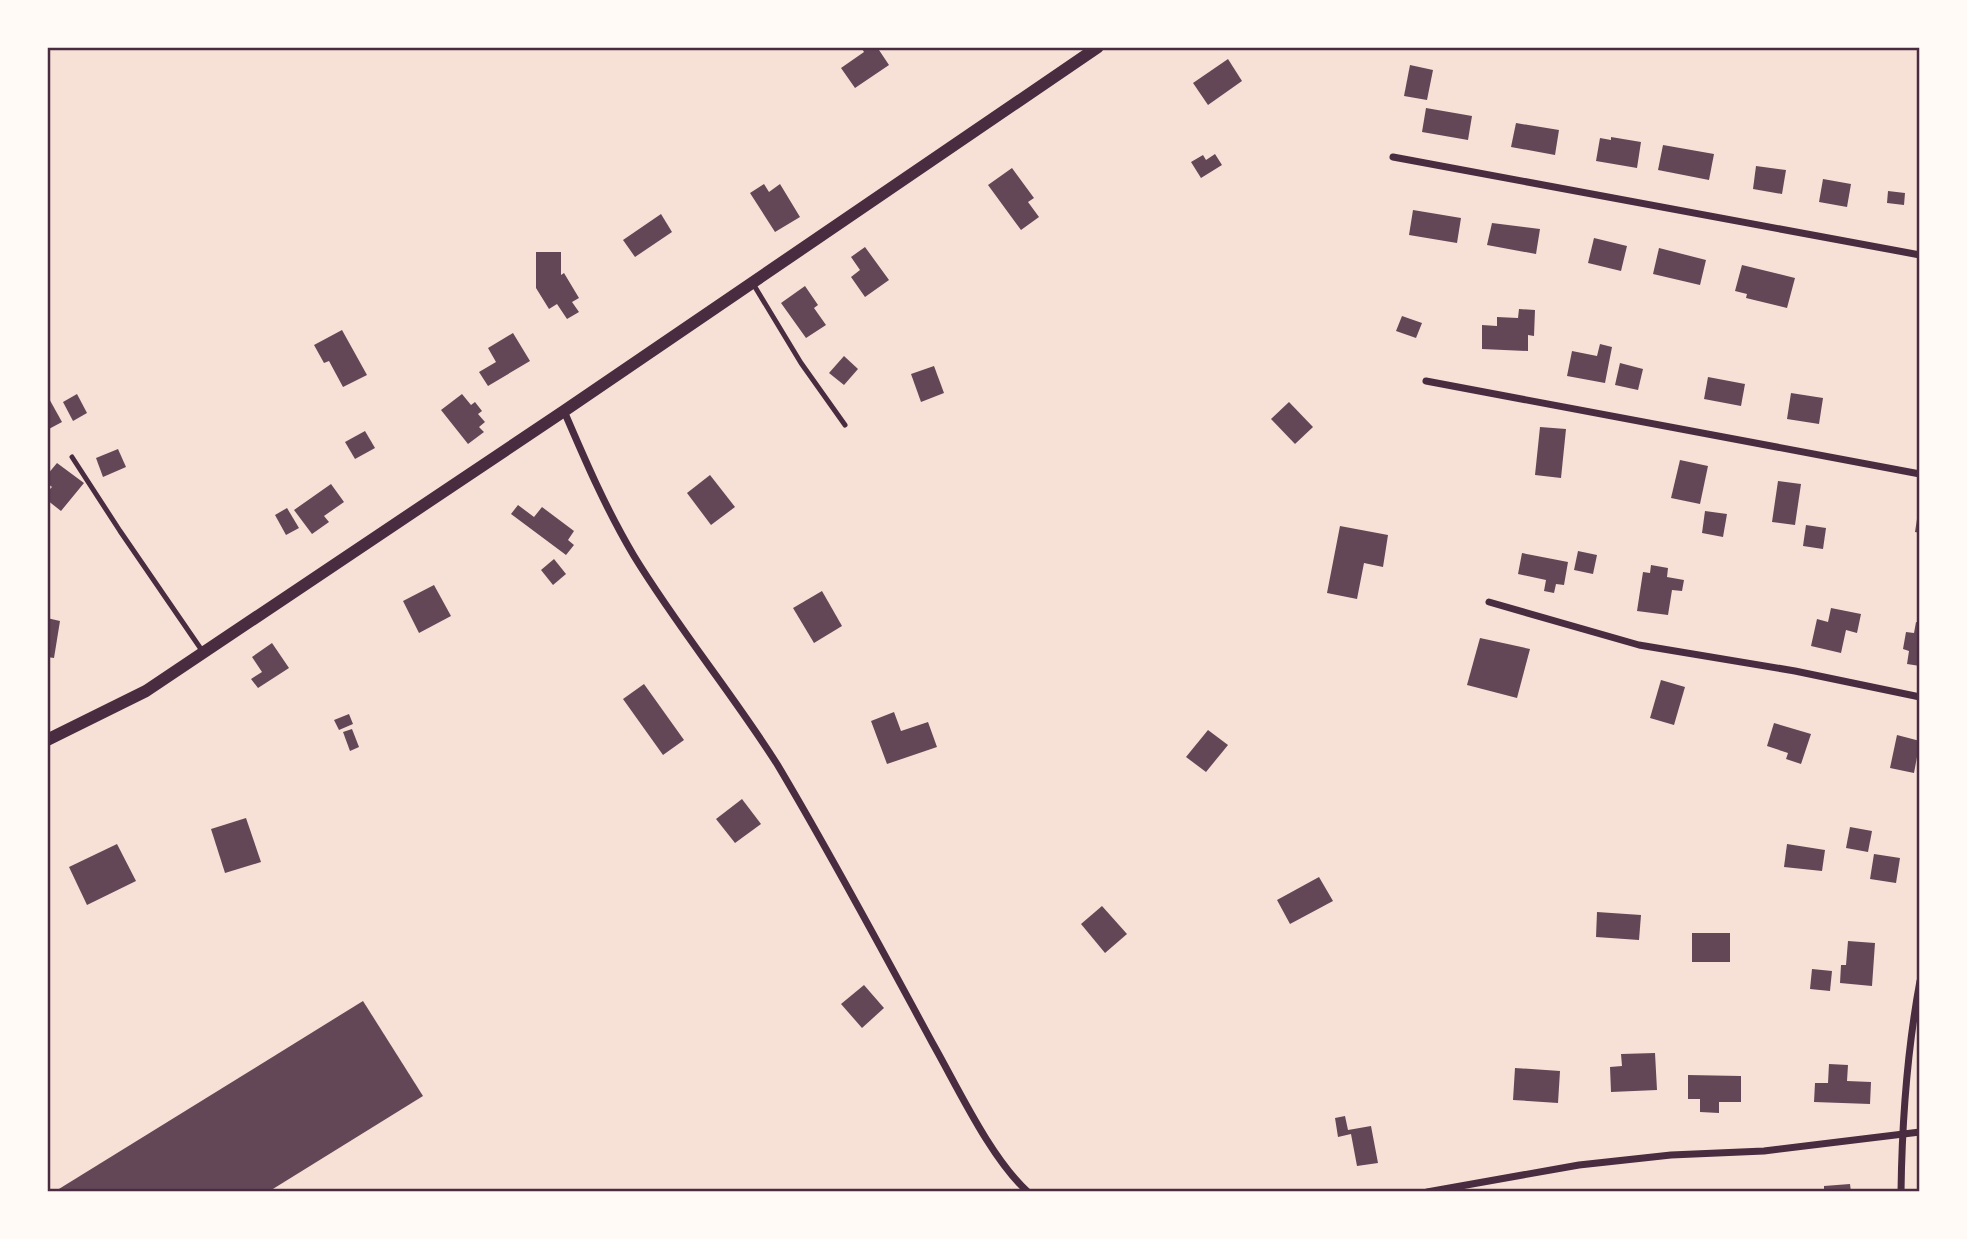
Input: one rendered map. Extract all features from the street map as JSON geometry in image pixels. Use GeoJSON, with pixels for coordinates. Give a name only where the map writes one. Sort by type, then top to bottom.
{"type":"FeatureCollection","features":[{"type":"Feature","properties":{"kind":"street"},"geometry":{"type":"LineString","coordinates":[[47,740],[146,691],[204,653],[1098,47]]}},
{"type":"Feature","properties":{"kind":"street"},"geometry":{"type":"LineString","coordinates":[[1393,157],[1920,255]]}},
{"type":"Feature","properties":{"kind":"street"},"geometry":{"type":"LineString","coordinates":[[1426,381],[1920,474]]}},
{"type":"Feature","properties":{"kind":"street"},"geometry":{"type":"LineString","coordinates":[[564,411],[600,496],[634,556],[777,764],[964,1099],[1007,1169],[1028,1192]]}},
{"type":"Feature","properties":{"kind":"street"},"geometry":{"type":"LineString","coordinates":[[1489,602],[1639,645],[1795,671],[1920,697]]}},
{"type":"Feature","properties":{"kind":"street"},"geometry":{"type":"LineString","coordinates":[[1901,1192],[1902,1134],[1910,1036],[1920,981]]}},
{"type":"Feature","properties":{"kind":"street"},"geometry":{"type":"LineString","coordinates":[[1427,1192],[1579,1164],[1671,1155],[1763,1151],[1920,1132]]}},
{"type":"Feature","properties":{"kind":"lane"},"geometry":{"type":"LineString","coordinates":[[752,282],[801,363],[845,425]]}},
{"type":"Feature","properties":{"kind":"lane"},"geometry":{"type":"LineString","coordinates":[[72,457],[204,653]]}},
{"type":"Feature","properties":{"kind":"building"},"geometry":{"type":"Polygon","coordinates":[[[861,47],[877,47],[889,65],[855,88],[841,68],[864,52],[861,47]]]}},
{"type":"Feature","properties":{"kind":"building"},"geometry":{"type":"Polygon","coordinates":[[[1228,59],[1242,81],[1208,105],[1193,83],[1228,59]]]}},
{"type":"Feature","properties":{"kind":"building"},"geometry":{"type":"Polygon","coordinates":[[[1410,65],[1433,70],[1427,100],[1404,96],[1410,65]]]}},
{"type":"Feature","properties":{"kind":"building"},"geometry":{"type":"Polygon","coordinates":[[[1426,108],[1472,116],[1468,140],[1422,132],[1426,108]]]}},
{"type":"Feature","properties":{"kind":"building"},"geometry":{"type":"Polygon","coordinates":[[[1516,123],[1559,130],[1555,155],[1511,147],[1516,123]]]}},
{"type":"Feature","properties":{"kind":"building"},"geometry":{"type":"Polygon","coordinates":[[[1611,137],[1641,142],[1637,168],[1596,161],[1600,138],[1611,140],[1611,137]]]}},
{"type":"Feature","properties":{"kind":"building"},"geometry":{"type":"Polygon","coordinates":[[[1663,145],[1714,154],[1709,180],[1658,170],[1663,145]]]}},
{"type":"Feature","properties":{"kind":"building"},"geometry":{"type":"Polygon","coordinates":[[[1215,154],[1222,165],[1201,178],[1191,162],[1203,155],[1206,160],[1215,154]]]}},
{"type":"Feature","properties":{"kind":"building"},"geometry":{"type":"Polygon","coordinates":[[[1756,166],[1786,170],[1782,194],[1753,189],[1756,166]]]}},
{"type":"Feature","properties":{"kind":"building"},"geometry":{"type":"Polygon","coordinates":[[[1012,168],[1034,198],[1028,202],[1039,217],[1021,230],[988,185],[1012,168]]]}},
{"type":"Feature","properties":{"kind":"building"},"geometry":{"type":"Polygon","coordinates":[[[1823,179],[1851,184],[1847,207],[1819,202],[1823,179]]]}},
{"type":"Feature","properties":{"kind":"building"},"geometry":{"type":"Polygon","coordinates":[[[764,184],[769,192],[780,184],[800,217],[775,232],[750,193],[764,184]]]}},
{"type":"Feature","properties":{"kind":"building"},"geometry":{"type":"Polygon","coordinates":[[[1888,191],[1905,193],[1904,205],[1887,203],[1888,191]]]}},
{"type":"Feature","properties":{"kind":"building"},"geometry":{"type":"Polygon","coordinates":[[[1413,210],[1461,218],[1457,243],[1409,235],[1413,210]]]}},
{"type":"Feature","properties":{"kind":"building"},"geometry":{"type":"Polygon","coordinates":[[[661,214],[672,232],[635,257],[623,240],[661,214]]]}},
{"type":"Feature","properties":{"kind":"building"},"geometry":{"type":"Polygon","coordinates":[[[1492,223],[1540,229],[1536,254],[1487,245],[1492,223]]]}},
{"type":"Feature","properties":{"kind":"building"},"geometry":{"type":"Polygon","coordinates":[[[1594,238],[1627,246],[1621,271],[1588,263],[1594,238]]]}},
{"type":"Feature","properties":{"kind":"building"},"geometry":{"type":"Polygon","coordinates":[[[865,247],[889,280],[865,297],[851,277],[860,270],[851,257],[865,247]]]}},
{"type":"Feature","properties":{"kind":"building"},"geometry":{"type":"Polygon","coordinates":[[[1659,248],[1706,260],[1700,285],[1653,274],[1659,248]]]}},
{"type":"Feature","properties":{"kind":"building"},"geometry":{"type":"Polygon","coordinates":[[[536,252],[561,252],[561,275],[564,273],[579,298],[572,302],[579,312],[567,319],[557,304],[549,309],[536,288],[536,252]]]}},
{"type":"Feature","properties":{"kind":"building"},"geometry":{"type":"Polygon","coordinates":[[[1742,265],[1795,278],[1787,308],[1746,298],[1747,294],[1735,291],[1742,265]]]}},
{"type":"Feature","properties":{"kind":"building"},"geometry":{"type":"Polygon","coordinates":[[[805,286],[818,305],[814,308],[826,325],[806,338],[781,303],[805,286]]]}},
{"type":"Feature","properties":{"kind":"building"},"geometry":{"type":"Polygon","coordinates":[[[1519,309],[1535,310],[1534,336],[1528,335],[1528,351],[1482,349],[1482,325],[1497,326],[1497,317],[1518,318],[1519,309]]]}},
{"type":"Feature","properties":{"kind":"building"},"geometry":{"type":"Polygon","coordinates":[[[1402,316],[1422,323],[1416,338],[1396,331],[1402,316]]]}},
{"type":"Feature","properties":{"kind":"building"},"geometry":{"type":"Polygon","coordinates":[[[342,330],[367,375],[343,387],[329,361],[324,363],[314,345],[342,330]]]}},
{"type":"Feature","properties":{"kind":"building"},"geometry":{"type":"Polygon","coordinates":[[[513,333],[530,361],[488,386],[479,372],[496,362],[488,348],[513,333]]]}},
{"type":"Feature","properties":{"kind":"building"},"geometry":{"type":"Polygon","coordinates":[[[1600,344],[1612,347],[1605,383],[1567,376],[1572,351],[1597,356],[1600,344]]]}},
{"type":"Feature","properties":{"kind":"building"},"geometry":{"type":"Polygon","coordinates":[[[844,356],[858,369],[844,385],[829,373],[844,356]]]}},
{"type":"Feature","properties":{"kind":"building"},"geometry":{"type":"Polygon","coordinates":[[[1620,363],[1643,369],[1638,390],[1615,385],[1620,363]]]}},
{"type":"Feature","properties":{"kind":"building"},"geometry":{"type":"Polygon","coordinates":[[[934,366],[944,393],[921,402],[911,374],[934,366]]]}},
{"type":"Feature","properties":{"kind":"building"},"geometry":{"type":"Polygon","coordinates":[[[1708,377],[1745,384],[1741,406],[1704,399],[1708,377]]]}},
{"type":"Feature","properties":{"kind":"building"},"geometry":{"type":"Polygon","coordinates":[[[1791,393],[1823,398],[1819,424],[1787,419],[1791,393]]]}},
{"type":"Feature","properties":{"kind":"building"},"geometry":{"type":"Polygon","coordinates":[[[77,394],[87,413],[73,421],[63,402],[77,394]]]}},
{"type":"Feature","properties":{"kind":"building"},"geometry":{"type":"Polygon","coordinates":[[[462,394],[471,405],[475,402],[482,411],[478,414],[485,422],[479,427],[484,432],[468,444],[441,410],[462,394]]]}},
{"type":"Feature","properties":{"kind":"building"},"geometry":{"type":"Polygon","coordinates":[[[47,395],[62,422],[47,430],[47,395]]]}},
{"type":"Feature","properties":{"kind":"building"},"geometry":{"type":"Polygon","coordinates":[[[1289,402],[1313,427],[1295,444],[1271,419],[1289,402]]]}},
{"type":"Feature","properties":{"kind":"building"},"geometry":{"type":"Polygon","coordinates":[[[1540,427],[1566,429],[1561,478],[1535,475],[1540,427]]]}},
{"type":"Feature","properties":{"kind":"building"},"geometry":{"type":"Polygon","coordinates":[[[365,431],[375,448],[355,459],[345,442],[365,431]]]}},
{"type":"Feature","properties":{"kind":"building"},"geometry":{"type":"Polygon","coordinates":[[[118,449],[126,467],[103,477],[96,458],[118,449]]]}},
{"type":"Feature","properties":{"kind":"building"},"geometry":{"type":"Polygon","coordinates":[[[1680,460],[1708,466],[1700,504],[1671,498],[1680,460]]]}},
{"type":"Feature","properties":{"kind":"building"},"geometry":{"type":"Polygon","coordinates":[[[57,463],[84,483],[61,511],[47,500],[47,492],[52,487],[47,483],[47,475],[57,463]]]}},
{"type":"Feature","properties":{"kind":"building"},"geometry":{"type":"Polygon","coordinates":[[[710,475],[735,507],[711,525],[687,493],[710,475]]]}},
{"type":"Feature","properties":{"kind":"building"},"geometry":{"type":"Polygon","coordinates":[[[1778,481],[1801,484],[1795,525],[1772,522],[1778,481]]]}},
{"type":"Feature","properties":{"kind":"building"},"geometry":{"type":"Polygon","coordinates":[[[331,484],[344,502],[324,516],[329,522],[312,534],[294,510],[331,484]]]}},
{"type":"Feature","properties":{"kind":"building"},"geometry":{"type":"Polygon","coordinates":[[[518,505],[534,517],[542,507],[574,531],[568,540],[574,545],[566,555],[511,514],[518,505]]]}},
{"type":"Feature","properties":{"kind":"building"},"geometry":{"type":"Polygon","coordinates":[[[287,508],[299,528],[286,535],[275,515],[287,508]]]}},
{"type":"Feature","properties":{"kind":"building"},"geometry":{"type":"Polygon","coordinates":[[[1705,511],[1727,514],[1723,537],[1702,533],[1705,511]]]}},
{"type":"Feature","properties":{"kind":"building"},"geometry":{"type":"Polygon","coordinates":[[[1917,519],[1920,519],[1920,533],[1915,532],[1917,519]]]}},
{"type":"Feature","properties":{"kind":"building"},"geometry":{"type":"Polygon","coordinates":[[[1806,525],[1826,528],[1823,549],[1803,546],[1806,525]]]}},
{"type":"Feature","properties":{"kind":"building"},"geometry":{"type":"Polygon","coordinates":[[[1340,526],[1388,535],[1383,567],[1364,563],[1357,599],[1327,593],[1340,526]]]}},
{"type":"Feature","properties":{"kind":"building"},"geometry":{"type":"Polygon","coordinates":[[[1578,551],[1597,555],[1593,574],[1574,570],[1578,551]]]}},
{"type":"Feature","properties":{"kind":"building"},"geometry":{"type":"Polygon","coordinates":[[[1522,553],[1568,562],[1564,585],[1556,584],[1554,593],[1544,591],[1546,580],[1518,574],[1522,553]]]}},
{"type":"Feature","properties":{"kind":"building"},"geometry":{"type":"Polygon","coordinates":[[[554,559],[566,574],[553,585],[541,570],[554,559]]]}},
{"type":"Feature","properties":{"kind":"building"},"geometry":{"type":"Polygon","coordinates":[[[1651,565],[1668,568],[1667,577],[1684,580],[1682,591],[1672,590],[1668,615],[1637,611],[1643,572],[1650,573],[1651,565]]]}},
{"type":"Feature","properties":{"kind":"building"},"geometry":{"type":"Polygon","coordinates":[[[434,585],[451,616],[419,633],[403,601],[434,585]]]}},
{"type":"Feature","properties":{"kind":"building"},"geometry":{"type":"Polygon","coordinates":[[[822,591],[842,626],[814,643],[793,608],[822,591]]]}},
{"type":"Feature","properties":{"kind":"building"},"geometry":{"type":"Polygon","coordinates":[[[1831,608],[1861,614],[1857,633],[1846,630],[1841,653],[1811,646],[1817,619],[1828,622],[1831,608]]]}},
{"type":"Feature","properties":{"kind":"building"},"geometry":{"type":"Polygon","coordinates":[[[47,618],[60,621],[54,658],[47,657],[47,618]]]}},
{"type":"Feature","properties":{"kind":"building"},"geometry":{"type":"Polygon","coordinates":[[[1916,622],[1920,623],[1920,666],[1907,664],[1909,651],[1903,649],[1906,632],[1914,633],[1916,622]]]}},
{"type":"Feature","properties":{"kind":"building"},"geometry":{"type":"Polygon","coordinates":[[[1480,638],[1530,649],[1517,698],[1467,685],[1480,638]]]}},
{"type":"Feature","properties":{"kind":"building"},"geometry":{"type":"Polygon","coordinates":[[[272,643],[289,668],[258,688],[251,679],[262,672],[252,657],[272,643]]]}},
{"type":"Feature","properties":{"kind":"building"},"geometry":{"type":"Polygon","coordinates":[[[1661,680],[1685,687],[1674,725],[1650,718],[1661,680]]]}},
{"type":"Feature","properties":{"kind":"building"},"geometry":{"type":"Polygon","coordinates":[[[644,684],[684,740],[663,755],[623,699],[644,684]]]}},
{"type":"Feature","properties":{"kind":"building"},"geometry":{"type":"Polygon","coordinates":[[[894,712],[901,731],[928,722],[937,747],[887,764],[871,721],[894,712]]]}},
{"type":"Feature","properties":{"kind":"building"},"geometry":{"type":"Polygon","coordinates":[[[349,714],[353,724],[339,730],[334,720],[349,714]]]}},
{"type":"Feature","properties":{"kind":"building"},"geometry":{"type":"Polygon","coordinates":[[[1774,723],[1811,734],[1801,764],[1786,759],[1788,753],[1767,746],[1774,723]]]}},
{"type":"Feature","properties":{"kind":"building"},"geometry":{"type":"Polygon","coordinates":[[[352,729],[359,747],[350,751],[343,732],[352,729]]]}},
{"type":"Feature","properties":{"kind":"building"},"geometry":{"type":"Polygon","coordinates":[[[1208,730],[1228,745],[1206,772],[1186,757],[1208,730]]]}},
{"type":"Feature","properties":{"kind":"building"},"geometry":{"type":"Polygon","coordinates":[[[1897,735],[1920,741],[1914,773],[1890,768],[1897,735]]]}},
{"type":"Feature","properties":{"kind":"building"},"geometry":{"type":"Polygon","coordinates":[[[742,799],[761,824],[735,843],[716,819],[742,799]]]}},
{"type":"Feature","properties":{"kind":"building"},"geometry":{"type":"Polygon","coordinates":[[[246,818],[261,862],[225,873],[211,829],[246,818]]]}},
{"type":"Feature","properties":{"kind":"building"},"geometry":{"type":"Polygon","coordinates":[[[1850,827],[1872,831],[1868,852],[1846,848],[1850,827]]]}},
{"type":"Feature","properties":{"kind":"building"},"geometry":{"type":"Polygon","coordinates":[[[117,844],[136,881],[87,905],[69,867],[117,844]]]}},
{"type":"Feature","properties":{"kind":"building"},"geometry":{"type":"Polygon","coordinates":[[[1787,844],[1825,850],[1822,871],[1784,867],[1787,844]]]}},
{"type":"Feature","properties":{"kind":"building"},"geometry":{"type":"Polygon","coordinates":[[[1874,854],[1900,858],[1896,883],[1870,879],[1874,854]]]}},
{"type":"Feature","properties":{"kind":"building"},"geometry":{"type":"Polygon","coordinates":[[[1319,877],[1333,901],[1290,924],[1277,900],[1319,877]]]}},
{"type":"Feature","properties":{"kind":"building"},"geometry":{"type":"Polygon","coordinates":[[[1102,906],[1127,934],[1105,953],[1081,924],[1102,906]]]}},
{"type":"Feature","properties":{"kind":"building"},"geometry":{"type":"Polygon","coordinates":[[[1597,912],[1641,915],[1639,940],[1596,937],[1597,912]]]}},
{"type":"Feature","properties":{"kind":"building"},"geometry":{"type":"Polygon","coordinates":[[[1692,933],[1730,933],[1730,962],[1692,962],[1692,933]]]}},
{"type":"Feature","properties":{"kind":"building"},"geometry":{"type":"Polygon","coordinates":[[[1848,941],[1875,943],[1872,986],[1840,983],[1841,965],[1846,965],[1848,941]]]}},
{"type":"Feature","properties":{"kind":"building"},"geometry":{"type":"Polygon","coordinates":[[[1812,969],[1832,971],[1830,991],[1810,989],[1812,969]]]}},
{"type":"Feature","properties":{"kind":"building"},"geometry":{"type":"Polygon","coordinates":[[[864,985],[884,1008],[862,1028],[841,1004],[864,985]]]}},
{"type":"Feature","properties":{"kind":"building"},"geometry":{"type":"Polygon","coordinates":[[[363,1001],[423,1096],[268,1192],[54,1192],[363,1001]]]}},
{"type":"Feature","properties":{"kind":"building"},"geometry":{"type":"Polygon","coordinates":[[[1655,1053],[1657,1090],[1611,1092],[1610,1067],[1622,1066],[1621,1054],[1655,1053]]]}},
{"type":"Feature","properties":{"kind":"building"},"geometry":{"type":"Polygon","coordinates":[[[1829,1064],[1848,1065],[1847,1081],[1871,1082],[1870,1104],[1814,1102],[1815,1083],[1828,1083],[1829,1064]]]}},
{"type":"Feature","properties":{"kind":"building"},"geometry":{"type":"Polygon","coordinates":[[[1515,1068],[1560,1071],[1558,1103],[1513,1100],[1515,1068]]]}},
{"type":"Feature","properties":{"kind":"building"},"geometry":{"type":"Polygon","coordinates":[[[1688,1075],[1741,1076],[1741,1102],[1719,1102],[1719,1113],[1700,1112],[1700,1099],[1688,1099],[1688,1075]]]}},
{"type":"Feature","properties":{"kind":"building"},"geometry":{"type":"Polygon","coordinates":[[[1345,1116],[1348,1130],[1371,1126],[1378,1163],[1357,1166],[1351,1134],[1338,1137],[1335,1118],[1345,1116]]]}},
{"type":"Feature","properties":{"kind":"building"},"geometry":{"type":"Polygon","coordinates":[[[1850,1184],[1851,1192],[1824,1192],[1824,1186],[1850,1184]]]}}]}
